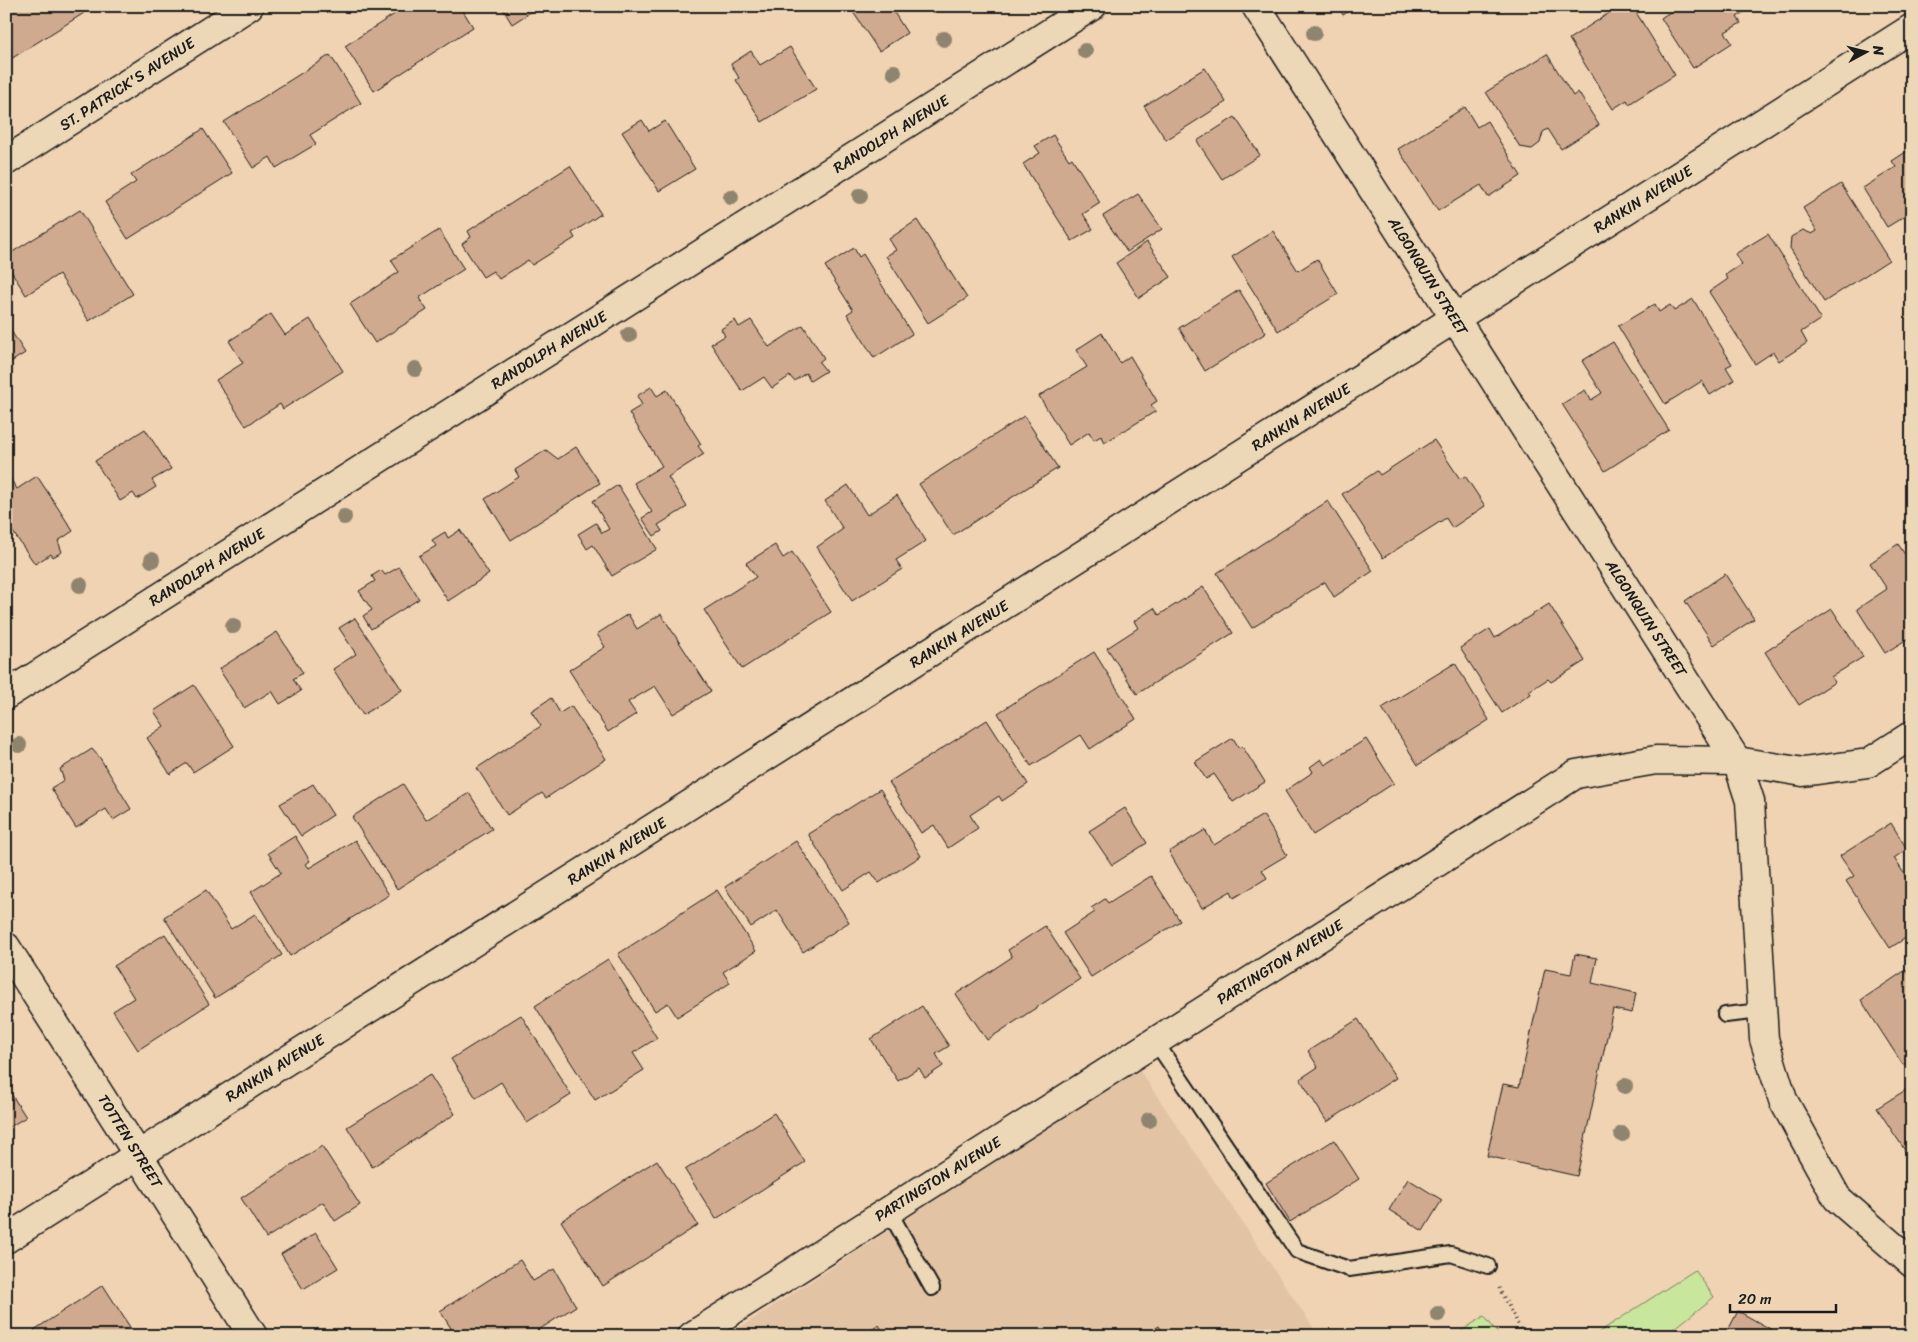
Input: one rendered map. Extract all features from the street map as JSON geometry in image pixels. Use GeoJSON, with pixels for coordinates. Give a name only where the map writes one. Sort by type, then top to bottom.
{"type":"FeatureCollection","features":[{"type":"Feature","properties":{"kind":"street","name":"ST. PATRICK'S AVENUE"},"geometry":{"type":"LineString","coordinates":[[6,161],[249,6]]}},
{"type":"Feature","properties":{"kind":"street","name":"RANDOLPH AVENUE"},"geometry":{"type":"LineString","coordinates":[[6,695],[1092,6]]}},
{"type":"Feature","properties":{"kind":"street","name":"ALGONQUIN STREET"},"geometry":{"type":"LineString","coordinates":[[1256,6],[1737,761],[1750,801],[1764,1039],[1783,1100],[1837,1198],[1912,1263]]}},
{"type":"Feature","properties":{"kind":"street","name":"RANKIN AVENUE"},"geometry":{"type":"LineString","coordinates":[[6,1239],[1912,28]]}},
{"type":"Feature","properties":{"kind":"street","name":"PARTINGTON AVENUE"},"geometry":{"type":"LineString","coordinates":[[692,1336],[1576,774],[1656,760],[1737,761],[1803,772],[1868,763],[1912,735]]}},
{"type":"Feature","properties":{"kind":"street","name":"TOTTEN STREET"},"geometry":{"type":"LineString","coordinates":[[6,947],[254,1336]]}},
{"type":"Feature","properties":{"kind":"lane"},"geometry":{"type":"LineString","coordinates":[[1725,1015],[1762,1011]]}},
{"type":"Feature","properties":{"kind":"lane"},"geometry":{"type":"LineString","coordinates":[[1155,1041],[1297,1251],[1349,1269],[1451,1254],[1488,1266]]}},
{"type":"Feature","properties":{"kind":"lane"},"geometry":{"type":"LineString","coordinates":[[889,1211],[932,1288]]}},
{"type":"Feature","properties":{"kind":"path"},"geometry":{"type":"LineString","coordinates":[[1488,1266],[1524,1336]]}},
{"type":"Feature","properties":{"kind":"shaded area"},"geometry":{"type":"Polygon","coordinates":[[[1138,1068],[1319,1336],[727,1336],[1138,1068]]]}},
{"type":"Feature","properties":{"kind":"green space"},"geometry":{"type":"Polygon","coordinates":[[[1695,1270],[1714,1297],[1665,1336],[1593,1336],[1695,1270]]]}},
{"type":"Feature","properties":{"kind":"green space"},"geometry":{"type":"Polygon","coordinates":[[[1484,1316],[1500,1336],[1454,1336],[1484,1316]]]}},
{"type":"Feature","properties":{"kind":"building"},"geometry":{"type":"Polygon","coordinates":[[[6,6],[80,6],[84,13],[6,62],[6,6]]]}},
{"type":"Feature","properties":{"kind":"building"},"geometry":{"type":"Polygon","coordinates":[[[407,6],[460,6],[473,27],[374,91],[345,46],[407,6]]]}},
{"type":"Feature","properties":{"kind":"building"},"geometry":{"type":"Polygon","coordinates":[[[501,6],[540,6],[512,24],[501,6]]]}},
{"type":"Feature","properties":{"kind":"building"},"geometry":{"type":"Polygon","coordinates":[[[849,6],[890,6],[907,33],[879,51],[849,6]]]}},
{"type":"Feature","properties":{"kind":"building"},"geometry":{"type":"Polygon","coordinates":[[[1338,6],[1357,6],[1343,15],[1338,6]]]}},
{"type":"Feature","properties":{"kind":"building"},"geometry":{"type":"Polygon","coordinates":[[[1620,6],[1632,6],[1675,75],[1629,104],[1627,100],[1613,109],[1569,39],[1620,6]]]}},
{"type":"Feature","properties":{"kind":"building"},"geometry":{"type":"Polygon","coordinates":[[[1679,6],[1753,6],[1737,17],[1741,23],[1725,32],[1732,43],[1693,68],[1661,18],[1679,6]]]}},
{"type":"Feature","properties":{"kind":"building"},"geometry":{"type":"Polygon","coordinates":[[[790,47],[816,89],[762,122],[736,80],[739,78],[731,64],[751,51],[760,65],[790,47]]]}},
{"type":"Feature","properties":{"kind":"building"},"geometry":{"type":"Polygon","coordinates":[[[1547,54],[1573,96],[1578,92],[1599,125],[1561,149],[1548,129],[1543,132],[1540,143],[1532,149],[1520,147],[1486,92],[1547,54]]]}},
{"type":"Feature","properties":{"kind":"building"},"geometry":{"type":"Polygon","coordinates":[[[330,55],[361,103],[310,135],[316,144],[276,168],[270,157],[253,168],[224,122],[330,55]]]}},
{"type":"Feature","properties":{"kind":"building"},"geometry":{"type":"Polygon","coordinates":[[[1205,68],[1226,102],[1166,140],[1144,106],[1205,68]]]}},
{"type":"Feature","properties":{"kind":"building"},"geometry":{"type":"Polygon","coordinates":[[[1465,107],[1477,127],[1487,121],[1521,176],[1488,197],[1481,185],[1438,211],[1398,149],[1465,107]]]}},
{"type":"Feature","properties":{"kind":"building"},"geometry":{"type":"Polygon","coordinates":[[[1235,117],[1260,155],[1222,179],[1197,141],[1235,117]]]}},
{"type":"Feature","properties":{"kind":"building"},"geometry":{"type":"Polygon","coordinates":[[[642,120],[649,131],[665,121],[695,169],[659,191],[622,132],[642,120]]]}},
{"type":"Feature","properties":{"kind":"building"},"geometry":{"type":"Polygon","coordinates":[[[203,129],[232,173],[128,239],[105,202],[136,182],[131,175],[203,129]]]}},
{"type":"Feature","properties":{"kind":"building"},"geometry":{"type":"Polygon","coordinates":[[[1053,135],[1069,160],[1072,158],[1100,203],[1083,214],[1093,229],[1072,241],[1023,164],[1040,153],[1035,146],[1053,135]]]}},
{"type":"Feature","properties":{"kind":"building"},"geometry":{"type":"Polygon","coordinates":[[[1912,148],[1912,226],[1905,216],[1887,227],[1863,188],[1896,167],[1892,161],[1912,148]]]}},
{"type":"Feature","properties":{"kind":"building"},"geometry":{"type":"Polygon","coordinates":[[[570,166],[601,214],[572,233],[575,238],[532,265],[528,260],[499,279],[493,271],[483,277],[462,244],[471,237],[468,231],[570,166]]]}},
{"type":"Feature","properties":{"kind":"building"},"geometry":{"type":"Polygon","coordinates":[[[1841,184],[1889,260],[1824,302],[1790,248],[1791,237],[1803,230],[1812,234],[1817,231],[1803,208],[1841,184]]]}},
{"type":"Feature","properties":{"kind":"building"},"geometry":{"type":"Polygon","coordinates":[[[1138,194],[1162,229],[1127,252],[1103,216],[1138,194]]]}},
{"type":"Feature","properties":{"kind":"building"},"geometry":{"type":"Polygon","coordinates":[[[80,210],[133,294],[89,321],[59,274],[26,295],[6,263],[6,256],[80,210]]]}},
{"type":"Feature","properties":{"kind":"building"},"geometry":{"type":"Polygon","coordinates":[[[917,220],[967,298],[928,323],[886,256],[896,250],[889,239],[917,220]]]}},
{"type":"Feature","properties":{"kind":"building"},"geometry":{"type":"Polygon","coordinates":[[[439,230],[464,269],[419,298],[427,310],[375,343],[350,304],[399,272],[391,260],[439,230]]]}},
{"type":"Feature","properties":{"kind":"building"},"geometry":{"type":"Polygon","coordinates":[[[1273,231],[1298,271],[1317,259],[1338,294],[1278,331],[1232,257],[1273,231]]]}},
{"type":"Feature","properties":{"kind":"building"},"geometry":{"type":"Polygon","coordinates":[[[1768,234],[1821,319],[1801,332],[1807,343],[1779,361],[1773,352],[1755,364],[1709,292],[1728,279],[1725,275],[1742,264],[1735,254],[1768,234]]]}},
{"type":"Feature","properties":{"kind":"building"},"geometry":{"type":"Polygon","coordinates":[[[1147,242],[1171,277],[1139,298],[1116,263],[1147,242]]]}},
{"type":"Feature","properties":{"kind":"building"},"geometry":{"type":"Polygon","coordinates":[[[854,248],[859,257],[863,254],[912,334],[874,358],[847,314],[853,310],[825,266],[854,248]]]}},
{"type":"Feature","properties":{"kind":"building"},"geometry":{"type":"Polygon","coordinates":[[[1239,290],[1266,333],[1205,371],[1179,328],[1239,290]]]}},
{"type":"Feature","properties":{"kind":"building"},"geometry":{"type":"Polygon","coordinates":[[[1693,299],[1732,364],[1726,367],[1734,380],[1710,395],[1702,381],[1665,404],[1618,326],[1655,304],[1659,312],[1670,305],[1674,311],[1693,299]]]}},
{"type":"Feature","properties":{"kind":"building"},"geometry":{"type":"Polygon","coordinates":[[[271,314],[285,335],[310,319],[343,371],[283,409],[280,404],[246,426],[216,380],[243,363],[229,341],[271,314]]]}},
{"type":"Feature","properties":{"kind":"building"},"geometry":{"type":"Polygon","coordinates":[[[735,320],[739,327],[751,320],[769,347],[803,325],[824,358],[819,362],[826,371],[810,381],[806,373],[794,381],[790,376],[772,388],[764,377],[742,391],[711,344],[725,336],[721,329],[735,320]]]}},
{"type":"Feature","properties":{"kind":"building"},"geometry":{"type":"Polygon","coordinates":[[[6,323],[25,353],[6,365],[6,323]]]}},
{"type":"Feature","properties":{"kind":"building"},"geometry":{"type":"Polygon","coordinates":[[[1102,333],[1120,363],[1130,356],[1157,401],[1151,405],[1156,411],[1104,443],[1101,436],[1094,440],[1089,432],[1069,445],[1039,396],[1087,367],[1076,350],[1102,333]]]}},
{"type":"Feature","properties":{"kind":"building"},"geometry":{"type":"Polygon","coordinates":[[[1613,342],[1669,430],[1605,471],[1562,404],[1585,390],[1591,400],[1602,393],[1582,361],[1613,342]]]}},
{"type":"Feature","properties":{"kind":"building"},"geometry":{"type":"Polygon","coordinates":[[[651,387],[657,396],[667,390],[701,444],[698,446],[704,454],[668,477],[687,507],[658,525],[662,531],[654,536],[642,518],[652,512],[634,483],[662,466],[629,413],[642,405],[637,396],[651,387]]]}},
{"type":"Feature","properties":{"kind":"building"},"geometry":{"type":"Polygon","coordinates":[[[1024,416],[1058,468],[953,535],[919,484],[1024,416]]]}},
{"type":"Feature","properties":{"kind":"building"},"geometry":{"type":"Polygon","coordinates":[[[145,429],[171,469],[152,480],[156,487],[137,499],[133,493],[120,501],[95,461],[145,429]]]}},
{"type":"Feature","properties":{"kind":"building"},"geometry":{"type":"Polygon","coordinates":[[[1434,440],[1460,479],[1465,476],[1485,506],[1452,528],[1446,518],[1383,558],[1342,494],[1377,471],[1380,475],[1434,440]]]}},
{"type":"Feature","properties":{"kind":"building"},"geometry":{"type":"Polygon","coordinates":[[[576,447],[600,483],[511,540],[485,499],[519,477],[515,470],[546,450],[558,459],[576,447]]]}},
{"type":"Feature","properties":{"kind":"building"},"geometry":{"type":"Polygon","coordinates":[[[37,476],[73,531],[58,541],[62,552],[53,557],[51,554],[35,564],[6,522],[6,479],[9,477],[17,489],[37,476]]]}},
{"type":"Feature","properties":{"kind":"building"},"geometry":{"type":"Polygon","coordinates":[[[618,485],[657,549],[612,576],[593,545],[587,549],[578,534],[596,523],[602,533],[609,529],[593,501],[618,485]]]}},
{"type":"Feature","properties":{"kind":"building"},"geometry":{"type":"Polygon","coordinates":[[[848,485],[867,515],[897,495],[926,541],[896,560],[902,569],[852,601],[817,547],[843,529],[825,501],[848,485]]]}},
{"type":"Feature","properties":{"kind":"building"},"geometry":{"type":"Polygon","coordinates":[[[1328,501],[1373,571],[1334,597],[1325,582],[1252,628],[1217,573],[1328,501]]]}},
{"type":"Feature","properties":{"kind":"building"},"geometry":{"type":"Polygon","coordinates":[[[460,530],[489,574],[448,601],[419,556],[436,546],[432,540],[445,532],[448,538],[460,530]]]}},
{"type":"Feature","properties":{"kind":"building"},"geometry":{"type":"Polygon","coordinates":[[[1898,544],[1912,565],[1912,636],[1885,653],[1857,609],[1887,589],[1870,563],[1898,544]]]}},
{"type":"Feature","properties":{"kind":"building"},"geometry":{"type":"Polygon","coordinates":[[[775,545],[783,558],[792,552],[831,612],[742,669],[704,610],[756,577],[746,563],[775,545]]]}},
{"type":"Feature","properties":{"kind":"building"},"geometry":{"type":"Polygon","coordinates":[[[399,567],[419,599],[371,629],[363,616],[372,610],[359,591],[375,581],[372,576],[381,570],[385,575],[399,567]]]}},
{"type":"Feature","properties":{"kind":"building"},"geometry":{"type":"Polygon","coordinates":[[[1725,574],[1754,619],[1714,645],[1685,601],[1725,574]]]}},
{"type":"Feature","properties":{"kind":"building"},"geometry":{"type":"Polygon","coordinates":[[[1203,587],[1233,633],[1137,694],[1107,648],[1138,628],[1134,621],[1154,608],[1159,615],[1203,587]]]}},
{"type":"Feature","properties":{"kind":"building"},"geometry":{"type":"Polygon","coordinates":[[[1549,604],[1585,661],[1551,682],[1548,679],[1529,691],[1531,694],[1502,713],[1460,648],[1490,629],[1495,638],[1549,604]]]}},
{"type":"Feature","properties":{"kind":"building"},"geometry":{"type":"Polygon","coordinates":[[[1832,609],[1863,657],[1831,677],[1835,682],[1799,705],[1765,652],[1832,609]]]}},
{"type":"Feature","properties":{"kind":"building"},"geometry":{"type":"Polygon","coordinates":[[[628,614],[637,629],[661,614],[711,691],[673,714],[655,686],[628,702],[636,714],[608,732],[569,670],[605,647],[597,634],[628,614]]]}},
{"type":"Feature","properties":{"kind":"building"},"geometry":{"type":"Polygon","coordinates":[[[355,618],[402,690],[363,715],[333,669],[356,654],[339,628],[355,618]]]}},
{"type":"Feature","properties":{"kind":"building"},"geometry":{"type":"Polygon","coordinates":[[[277,632],[303,673],[293,679],[301,691],[280,704],[272,691],[244,708],[219,669],[277,632]]]}},
{"type":"Feature","properties":{"kind":"building"},"geometry":{"type":"Polygon","coordinates":[[[1094,652],[1136,719],[1090,749],[1081,735],[1031,766],[998,713],[1094,652]]]}},
{"type":"Feature","properties":{"kind":"building"},"geometry":{"type":"Polygon","coordinates":[[[1455,663],[1489,720],[1418,765],[1382,708],[1455,663]]]}},
{"type":"Feature","properties":{"kind":"building"},"geometry":{"type":"Polygon","coordinates":[[[194,685],[234,746],[193,772],[187,763],[170,774],[147,738],[164,726],[154,711],[194,685]]]}},
{"type":"Feature","properties":{"kind":"building"},"geometry":{"type":"Polygon","coordinates":[[[551,698],[560,713],[571,706],[606,759],[546,798],[542,793],[507,815],[477,768],[541,726],[531,711],[551,698]]]}},
{"type":"Feature","properties":{"kind":"building"},"geometry":{"type":"Polygon","coordinates":[[[987,720],[1028,784],[1002,801],[999,796],[970,815],[978,828],[948,848],[934,825],[921,833],[889,782],[987,720]]]}},
{"type":"Feature","properties":{"kind":"building"},"geometry":{"type":"Polygon","coordinates":[[[1233,738],[1239,748],[1242,746],[1265,782],[1233,802],[1214,774],[1206,779],[1195,762],[1233,738]]]}},
{"type":"Feature","properties":{"kind":"building"},"geometry":{"type":"Polygon","coordinates":[[[1366,739],[1394,783],[1313,835],[1285,791],[1313,772],[1310,767],[1321,759],[1325,765],[1366,739]]]}},
{"type":"Feature","properties":{"kind":"building"},"geometry":{"type":"Polygon","coordinates":[[[92,749],[100,758],[131,809],[113,820],[106,809],[76,828],[51,788],[64,780],[60,769],[92,749]]]}},
{"type":"Feature","properties":{"kind":"building"},"geometry":{"type":"Polygon","coordinates":[[[313,784],[333,815],[301,836],[280,804],[313,784]]]}},
{"type":"Feature","properties":{"kind":"building"},"geometry":{"type":"Polygon","coordinates":[[[403,784],[426,820],[469,793],[492,829],[397,889],[352,817],[403,784]]]}},
{"type":"Feature","properties":{"kind":"building"},"geometry":{"type":"Polygon","coordinates":[[[880,789],[921,856],[879,883],[871,872],[843,890],[808,834],[880,789]]]}},
{"type":"Feature","properties":{"kind":"building"},"geometry":{"type":"Polygon","coordinates":[[[1125,808],[1147,843],[1112,865],[1089,831],[1125,808]]]}},
{"type":"Feature","properties":{"kind":"building"},"geometry":{"type":"Polygon","coordinates":[[[1263,815],[1287,855],[1262,870],[1267,878],[1234,898],[1231,891],[1202,908],[1169,852],[1205,830],[1214,845],[1263,815]]]}},
{"type":"Feature","properties":{"kind":"building"},"geometry":{"type":"Polygon","coordinates":[[[1891,823],[1907,849],[1894,858],[1912,886],[1912,934],[1890,948],[1846,881],[1854,876],[1840,856],[1891,823]]]}},
{"type":"Feature","properties":{"kind":"building"},"geometry":{"type":"Polygon","coordinates":[[[295,836],[310,861],[306,864],[309,868],[355,840],[389,895],[290,956],[251,892],[281,873],[268,853],[295,836]]]}},
{"type":"Feature","properties":{"kind":"building"},"geometry":{"type":"Polygon","coordinates":[[[796,841],[849,922],[803,952],[777,910],[751,927],[725,887],[796,841]]]}},
{"type":"Feature","properties":{"kind":"building"},"geometry":{"type":"Polygon","coordinates":[[[1151,876],[1180,921],[1091,977],[1063,933],[1095,912],[1091,908],[1105,899],[1108,903],[1151,876]]]}},
{"type":"Feature","properties":{"kind":"building"},"geometry":{"type":"Polygon","coordinates":[[[206,890],[231,929],[255,914],[282,955],[215,998],[164,917],[206,890]]]}},
{"type":"Feature","properties":{"kind":"building"},"geometry":{"type":"Polygon","coordinates":[[[717,890],[756,951],[723,972],[730,983],[677,1017],[668,1003],[655,1011],[618,954],[717,890]]]}},
{"type":"Feature","properties":{"kind":"building"},"geometry":{"type":"Polygon","coordinates":[[[1045,926],[1080,979],[987,1040],[956,994],[1012,957],[1008,950],[1045,926]]]}},
{"type":"Feature","properties":{"kind":"building"},"geometry":{"type":"Polygon","coordinates":[[[165,934],[209,1004],[138,1050],[113,1011],[134,998],[114,966],[165,934]]]}},
{"type":"Feature","properties":{"kind":"building"},"geometry":{"type":"Polygon","coordinates":[[[1575,954],[1597,958],[1592,983],[1636,993],[1632,1013],[1613,1009],[1577,1176],[1487,1156],[1503,1084],[1519,1087],[1545,969],[1571,974],[1575,954]]]}},
{"type":"Feature","properties":{"kind":"building"},"geometry":{"type":"Polygon","coordinates":[[[608,959],[657,1038],[633,1053],[644,1070],[595,1100],[535,1006],[608,959]]]}},
{"type":"Feature","properties":{"kind":"building"},"geometry":{"type":"Polygon","coordinates":[[[1906,970],[1912,980],[1912,1060],[1903,1065],[1861,1000],[1906,970]]]}},
{"type":"Feature","properties":{"kind":"building"},"geometry":{"type":"Polygon","coordinates":[[[922,1006],[949,1046],[936,1054],[943,1066],[925,1078],[919,1068],[898,1081],[871,1039],[922,1006]]]}},
{"type":"Feature","properties":{"kind":"building"},"geometry":{"type":"Polygon","coordinates":[[[521,1015],[571,1095],[527,1123],[501,1082],[476,1098],[451,1059],[521,1015]]]}},
{"type":"Feature","properties":{"kind":"building"},"geometry":{"type":"Polygon","coordinates":[[[1358,1019],[1396,1078],[1327,1122],[1300,1079],[1318,1067],[1308,1051],[1358,1019]]]}},
{"type":"Feature","properties":{"kind":"building"},"geometry":{"type":"Polygon","coordinates":[[[430,1075],[455,1114],[372,1167],[347,1127],[430,1075]]]}},
{"type":"Feature","properties":{"kind":"building"},"geometry":{"type":"Polygon","coordinates":[[[6,1086],[26,1117],[6,1129],[6,1086]]]}},
{"type":"Feature","properties":{"kind":"building"},"geometry":{"type":"Polygon","coordinates":[[[1912,1086],[1912,1161],[1877,1108],[1912,1086]]]}},
{"type":"Feature","properties":{"kind":"building"},"geometry":{"type":"Polygon","coordinates":[[[774,1113],[805,1162],[716,1219],[685,1170],[774,1113]]]}},
{"type":"Feature","properties":{"kind":"building"},"geometry":{"type":"Polygon","coordinates":[[[1334,1140],[1359,1179],[1290,1222],[1266,1183],[1334,1140]]]}},
{"type":"Feature","properties":{"kind":"building"},"geometry":{"type":"Polygon","coordinates":[[[322,1146],[360,1205],[335,1221],[323,1202],[266,1238],[241,1198],[322,1146]]]}},
{"type":"Feature","properties":{"kind":"building"},"geometry":{"type":"Polygon","coordinates":[[[657,1160],[698,1225],[603,1286],[561,1221],[657,1160]]]}},
{"type":"Feature","properties":{"kind":"building"},"geometry":{"type":"Polygon","coordinates":[[[1408,1179],[1442,1200],[1423,1231],[1389,1210],[1408,1179]]]}},
{"type":"Feature","properties":{"kind":"building"},"geometry":{"type":"Polygon","coordinates":[[[316,1233],[338,1268],[303,1289],[281,1254],[316,1233]]]}},
{"type":"Feature","properties":{"kind":"building"},"geometry":{"type":"Polygon","coordinates":[[[520,1260],[533,1281],[554,1269],[576,1306],[529,1336],[456,1336],[440,1311],[520,1260]]]}},
{"type":"Feature","properties":{"kind":"building"},"geometry":{"type":"Polygon","coordinates":[[[103,1285],[135,1335],[37,1336],[34,1330],[103,1285]]]}},
{"type":"Feature","properties":{"kind":"building"},"geometry":{"type":"Polygon","coordinates":[[[1738,1311],[1783,1336],[1725,1336],[1738,1311]]]}},
{"type":"Feature","properties":{"kind":"building"},"geometry":{"type":"Polygon","coordinates":[[[879,1325],[886,1336],[862,1336],[879,1325]]]}},
{"type":"Feature","properties":{"kind":"building"},"geometry":{"type":"Polygon","coordinates":[[[1159,1326],[1165,1336],[1144,1336],[1159,1326]]]}}]}
